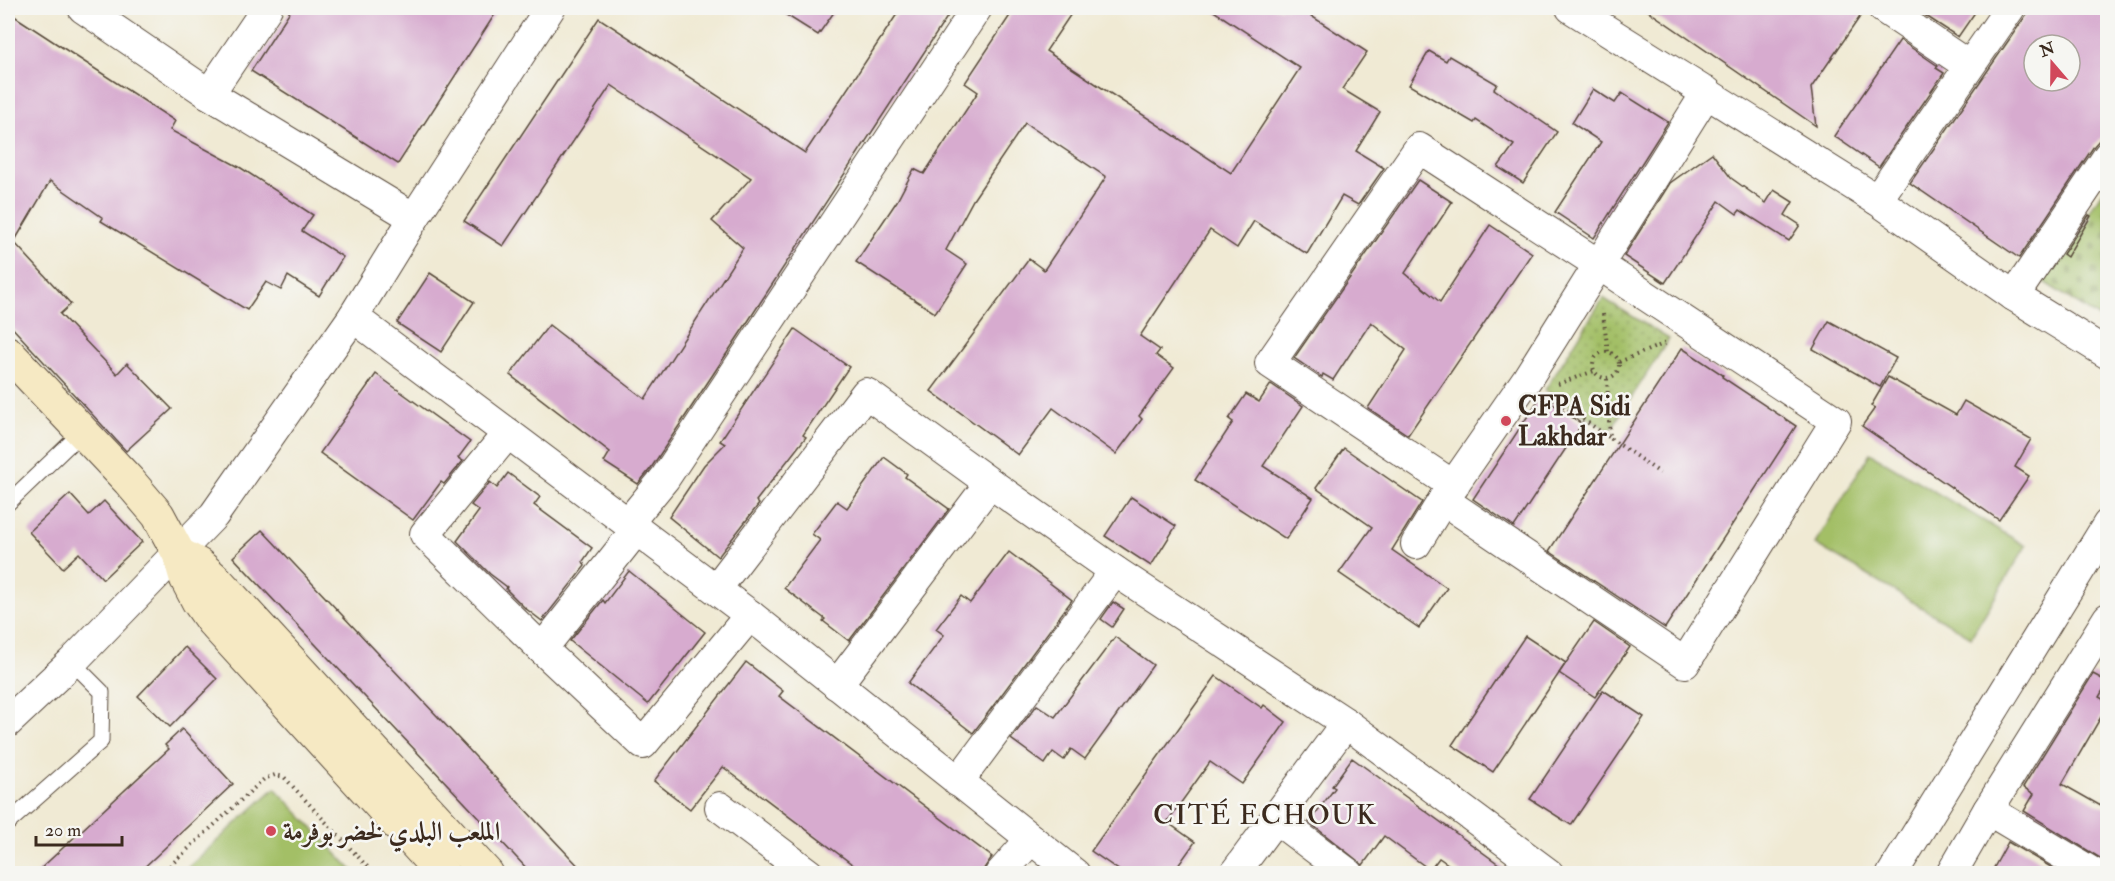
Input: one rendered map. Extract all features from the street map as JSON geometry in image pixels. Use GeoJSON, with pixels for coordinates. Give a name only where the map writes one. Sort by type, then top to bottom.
{"type":"FeatureCollection","features":[{"type":"Feature","properties":{"kind":"main road"},"geometry":{"type":"LineString","coordinates":[[8,353],[158,515],[179,554],[186,578],[212,621],[443,873]]}},
{"type":"Feature","properties":{"kind":"main road"},"geometry":{"type":"LineString","coordinates":[[179,554],[199,565],[217,580],[487,873]]}},
{"type":"Feature","properties":{"kind":"street"},"geometry":{"type":"LineString","coordinates":[[83,8],[209,94],[414,218]]}},
{"type":"Feature","properties":{"kind":"street"},"geometry":{"type":"LineString","coordinates":[[209,94],[267,8]]}},
{"type":"Feature","properties":{"kind":"street"},"geometry":{"type":"LineString","coordinates":[[8,722],[72,662],[179,554],[214,515],[353,317],[550,8]]}},
{"type":"Feature","properties":{"kind":"street"},"geometry":{"type":"LineString","coordinates":[[542,649],[633,526],[977,8]]}},
{"type":"Feature","properties":{"kind":"street"},"geometry":{"type":"LineString","coordinates":[[1571,8],[1604,16],[1707,92],[1877,200],[2014,296],[2108,354]]}},
{"type":"Feature","properties":{"kind":"street"},"geometry":{"type":"LineString","coordinates":[[1883,8],[1969,66]]}},
{"type":"Feature","properties":{"kind":"street"},"geometry":{"type":"LineString","coordinates":[[1877,200],[2010,8]]}},
{"type":"Feature","properties":{"kind":"street"},"geometry":{"type":"LineString","coordinates":[[1416,544],[1527,379],[1707,92]]}},
{"type":"Feature","properties":{"kind":"street"},"geometry":{"type":"LineString","coordinates":[[1419,148],[1598,264],[1836,421],[1685,663],[1270,363],[1419,148]]}},
{"type":"Feature","properties":{"kind":"street"},"geometry":{"type":"LineString","coordinates":[[2014,296],[2108,156]]}},
{"type":"Feature","properties":{"kind":"street"},"geometry":{"type":"LineString","coordinates":[[353,317],[750,615],[1075,873]]}},
{"type":"Feature","properties":{"kind":"street"},"geometry":{"type":"LineString","coordinates":[[716,589],[866,393],[1115,571],[1346,723],[1549,873]]}},
{"type":"Feature","properties":{"kind":"street"},"geometry":{"type":"LineString","coordinates":[[508,433],[425,534],[542,649],[644,744],[750,615]]}},
{"type":"Feature","properties":{"kind":"street"},"geometry":{"type":"LineString","coordinates":[[837,685],[990,483]]}},
{"type":"Feature","properties":{"kind":"street"},"geometry":{"type":"LineString","coordinates":[[1893,873],[2108,524]]}},
{"type":"Feature","properties":{"kind":"street"},"geometry":{"type":"LineString","coordinates":[[958,782],[1115,571]]}},
{"type":"Feature","properties":{"kind":"street"},"geometry":{"type":"LineString","coordinates":[[1951,873],[1988,810],[2103,636]]}},
{"type":"Feature","properties":{"kind":"street"},"geometry":{"type":"LineString","coordinates":[[1234,873],[1346,723]]}},
{"type":"Feature","properties":{"kind":"street"},"geometry":{"type":"LineString","coordinates":[[720,807],[809,873]]}},
{"type":"Feature","properties":{"kind":"street"},"geometry":{"type":"LineString","coordinates":[[1988,810],[2095,873]]}},
{"type":"Feature","properties":{"kind":"street"},"geometry":{"type":"LineString","coordinates":[[1276,819],[1349,873]]}},
{"type":"Feature","properties":{"kind":"street"},"geometry":{"type":"LineString","coordinates":[[1000,873],[1031,839]]}},
{"type":"Feature","properties":{"kind":"lane"},"geometry":{"type":"LineString","coordinates":[[8,503],[82,432]]}},
{"type":"Feature","properties":{"kind":"lane"},"geometry":{"type":"LineString","coordinates":[[8,823],[101,741],[102,692],[72,662]]}},
{"type":"Feature","properties":{"kind":"path"},"geometry":{"type":"LineString","coordinates":[[1619,362],[1698,330]]}},
{"type":"Feature","properties":{"kind":"path"},"geometry":{"type":"LineString","coordinates":[[1608,352],[1613,354],[1619,362],[1617,372],[1607,379],[1595,373],[1593,369],[1594,358],[1608,352]]}},
{"type":"Feature","properties":{"kind":"path"},"geometry":{"type":"LineString","coordinates":[[1527,379],[1540,391],[1660,473]]}},
{"type":"Feature","properties":{"kind":"path"},"geometry":{"type":"LineString","coordinates":[[1607,379],[1610,438]]}},
{"type":"Feature","properties":{"kind":"path"},"geometry":{"type":"LineString","coordinates":[[161,873],[264,779],[279,775],[290,782],[374,873]]}},
{"type":"Feature","properties":{"kind":"green space"},"geometry":{"type":"Polygon","coordinates":[[[2107,184],[2107,323],[2044,282],[2107,184]]]}},
{"type":"Feature","properties":{"kind":"green space"},"geometry":{"type":"Polygon","coordinates":[[[1603,298],[1669,339],[1610,431],[1545,390],[1603,298]]]}},
{"type":"Feature","properties":{"kind":"green space"},"geometry":{"type":"Polygon","coordinates":[[[1870,453],[2026,546],[1971,637],[1815,544],[1870,453]]]}},
{"type":"Feature","properties":{"kind":"green space","name":"الملعب البلدي لخضر بوفرمة"},"geometry":{"type":"Polygon","coordinates":[[[275,788],[355,873],[182,873],[275,788]]]}},
{"type":"Feature","properties":{"kind":"building"},"geometry":{"type":"Polygon","coordinates":[[[292,8],[499,8],[398,164],[251,71],[292,8]]]}},
{"type":"Feature","properties":{"kind":"building"},"geometry":{"type":"Polygon","coordinates":[[[775,8],[837,8],[818,35],[775,8]]]}},
{"type":"Feature","properties":{"kind":"building"},"geometry":{"type":"Polygon","coordinates":[[[901,8],[953,8],[743,329],[638,484],[604,462],[610,452],[510,375],[549,325],[645,399],[743,248],[712,221],[751,178],[611,85],[503,246],[464,221],[599,18],[805,153],[901,8]]]}},
{"type":"Feature","properties":{"kind":"building"},"geometry":{"type":"Polygon","coordinates":[[[1015,8],[1075,8],[1046,51],[1231,173],[1300,68],[1209,8],[1299,8],[1367,52],[1342,89],[1380,112],[1356,151],[1384,168],[1358,205],[1342,196],[1307,254],[1254,221],[1237,248],[1210,230],[1140,336],[1160,350],[1156,355],[1174,368],[1139,416],[1142,419],[1116,454],[1053,408],[1018,455],[931,391],[1029,259],[1044,270],[1106,177],[1025,123],[973,200],[946,250],[967,264],[935,313],[856,262],[897,201],[914,169],[924,174],[978,92],[965,83],[1015,8]]]}},
{"type":"Feature","properties":{"kind":"building"},"geometry":{"type":"Polygon","coordinates":[[[1644,8],[1866,8],[1811,88],[1816,126],[1644,8]]]}},
{"type":"Feature","properties":{"kind":"building"},"geometry":{"type":"Polygon","coordinates":[[[1923,8],[1978,8],[1958,37],[1920,12],[1923,8]]]}},
{"type":"Feature","properties":{"kind":"building"},"geometry":{"type":"Polygon","coordinates":[[[2031,8],[2108,8],[2108,130],[2094,146],[2019,258],[1910,183],[2031,8]]]}},
{"type":"Feature","properties":{"kind":"building"},"geometry":{"type":"Polygon","coordinates":[[[8,12],[175,121],[170,130],[241,168],[313,215],[302,231],[343,257],[319,296],[288,276],[281,290],[266,282],[247,310],[101,221],[103,218],[50,181],[14,242],[71,304],[60,314],[117,374],[127,363],[172,409],[126,451],[8,323],[8,12]]]}},
{"type":"Feature","properties":{"kind":"building"},"geometry":{"type":"Polygon","coordinates":[[[1900,40],[1938,66],[1936,68],[1944,73],[1879,167],[1834,136],[1900,40]]]}},
{"type":"Feature","properties":{"kind":"building"},"geometry":{"type":"Polygon","coordinates":[[[1429,51],[1446,61],[1449,56],[1497,84],[1494,89],[1557,132],[1523,183],[1498,167],[1514,145],[1476,120],[1474,123],[1409,85],[1429,51]]]}},
{"type":"Feature","properties":{"kind":"building"},"geometry":{"type":"Polygon","coordinates":[[[1593,89],[1615,103],[1622,93],[1668,122],[1594,238],[1555,212],[1601,142],[1572,123],[1593,89]]]}},
{"type":"Feature","properties":{"kind":"building"},"geometry":{"type":"Polygon","coordinates":[[[1712,153],[1731,178],[1766,203],[1774,190],[1793,202],[1785,215],[1800,225],[1789,241],[1740,210],[1737,214],[1719,201],[1665,283],[1624,256],[1670,183],[1712,153]]]}},
{"type":"Feature","properties":{"kind":"building"},"geometry":{"type":"Polygon","coordinates":[[[1418,180],[1452,202],[1405,273],[1440,302],[1490,225],[1532,253],[1408,435],[1368,408],[1406,350],[1371,322],[1333,380],[1323,374],[1322,377],[1294,358],[1418,180]]]}},
{"type":"Feature","properties":{"kind":"building"},"geometry":{"type":"Polygon","coordinates":[[[2089,215],[2091,216],[2067,257],[2063,254],[2089,215]]]}},
{"type":"Feature","properties":{"kind":"building"},"geometry":{"type":"Polygon","coordinates":[[[430,273],[474,302],[441,352],[397,323],[430,273]]]}},
{"type":"Feature","properties":{"kind":"building"},"geometry":{"type":"Polygon","coordinates":[[[1829,321],[1896,358],[1880,387],[1813,349],[1829,321]]]}},
{"type":"Feature","properties":{"kind":"building"},"geometry":{"type":"Polygon","coordinates":[[[795,329],[849,367],[803,435],[806,437],[756,501],[759,504],[718,557],[669,517],[704,465],[725,444],[720,441],[795,329]]]}},
{"type":"Feature","properties":{"kind":"building"},"geometry":{"type":"Polygon","coordinates":[[[1682,348],[1796,426],[1665,628],[1549,551],[1682,348]]]}},
{"type":"Feature","properties":{"kind":"building"},"geometry":{"type":"Polygon","coordinates":[[[376,374],[470,442],[458,458],[463,461],[444,484],[441,482],[413,520],[320,453],[376,374]]]}},
{"type":"Feature","properties":{"kind":"building"},"geometry":{"type":"Polygon","coordinates":[[[1888,377],[1956,415],[1964,401],[2031,439],[2015,467],[2029,476],[1999,520],[1862,426],[1875,408],[1871,406],[1888,377]]]}},
{"type":"Feature","properties":{"kind":"building"},"geometry":{"type":"Polygon","coordinates":[[[1271,384],[1303,406],[1263,466],[1313,498],[1286,539],[1195,480],[1233,422],[1229,419],[1246,394],[1259,402],[1271,384]]]}},
{"type":"Feature","properties":{"kind":"building"},"geometry":{"type":"Polygon","coordinates":[[[1541,396],[1582,424],[1514,527],[1473,499],[1541,396]]]}},
{"type":"Feature","properties":{"kind":"building"},"geometry":{"type":"Polygon","coordinates":[[[1344,448],[1422,502],[1392,550],[1447,588],[1419,628],[1339,573],[1372,527],[1316,488],[1344,448]]]}},
{"type":"Feature","properties":{"kind":"building"},"geometry":{"type":"Polygon","coordinates":[[[884,457],[907,474],[905,477],[949,509],[849,641],[823,621],[825,619],[784,588],[820,540],[812,534],[837,501],[847,508],[884,457]]]}},
{"type":"Feature","properties":{"kind":"building"},"geometry":{"type":"Polygon","coordinates":[[[508,473],[540,497],[534,505],[592,548],[583,561],[585,566],[542,621],[525,608],[506,589],[507,587],[490,574],[457,541],[479,511],[471,505],[490,482],[497,488],[508,473]]]}},
{"type":"Feature","properties":{"kind":"building"},"geometry":{"type":"Polygon","coordinates":[[[70,494],[89,515],[104,501],[142,542],[103,579],[79,553],[63,568],[29,532],[70,494]]]}},
{"type":"Feature","properties":{"kind":"building"},"geometry":{"type":"Polygon","coordinates":[[[1131,497],[1176,526],[1151,566],[1105,536],[1131,497]]]}},
{"type":"Feature","properties":{"kind":"building"},"geometry":{"type":"Polygon","coordinates":[[[262,530],[585,873],[531,873],[233,557],[262,530]]]}},
{"type":"Feature","properties":{"kind":"building"},"geometry":{"type":"Polygon","coordinates":[[[1009,552],[1072,600],[973,733],[908,683],[944,635],[936,629],[961,596],[970,603],[1009,552]]]}},
{"type":"Feature","properties":{"kind":"building"},"geometry":{"type":"Polygon","coordinates":[[[629,571],[705,632],[648,704],[570,641],[603,600],[605,603],[629,571]]]}},
{"type":"Feature","properties":{"kind":"building"},"geometry":{"type":"Polygon","coordinates":[[[1113,602],[1124,609],[1112,627],[1101,619],[1113,602]]]}},
{"type":"Feature","properties":{"kind":"building"},"geometry":{"type":"Polygon","coordinates":[[[1594,622],[1630,647],[1595,697],[1559,673],[1594,622]]]}},
{"type":"Feature","properties":{"kind":"building"},"geometry":{"type":"Polygon","coordinates":[[[1525,636],[1566,663],[1493,772],[1452,745],[1525,636]]]}},
{"type":"Feature","properties":{"kind":"building"},"geometry":{"type":"Polygon","coordinates":[[[1115,637],[1153,665],[1085,759],[1071,749],[1064,760],[1053,752],[1045,764],[1011,739],[1037,705],[1055,717],[1115,637]]]}},
{"type":"Feature","properties":{"kind":"building"},"geometry":{"type":"Polygon","coordinates":[[[185,647],[217,679],[170,727],[138,696],[185,647]]]}},
{"type":"Feature","properties":{"kind":"building"},"geometry":{"type":"Polygon","coordinates":[[[746,662],[783,691],[779,696],[992,857],[981,873],[864,873],[723,767],[690,809],[654,781],[746,662]]]}},
{"type":"Feature","properties":{"kind":"building"},"geometry":{"type":"Polygon","coordinates":[[[2093,674],[2108,682],[2099,697],[2108,702],[2108,705],[2062,784],[2108,810],[2108,863],[2024,811],[2034,794],[2023,787],[2093,674]]]}},
{"type":"Feature","properties":{"kind":"building"},"geometry":{"type":"Polygon","coordinates":[[[1216,676],[1262,708],[1264,705],[1286,722],[1242,784],[1210,762],[1167,822],[1195,842],[1173,873],[1123,873],[1091,851],[1216,676]]]}},
{"type":"Feature","properties":{"kind":"building"},"geometry":{"type":"Polygon","coordinates":[[[1603,690],[1644,717],[1571,825],[1530,799],[1603,690]]]}},
{"type":"Feature","properties":{"kind":"building"},"geometry":{"type":"Polygon","coordinates":[[[182,729],[233,784],[138,873],[36,873],[169,749],[165,745],[182,729]]]}},
{"type":"Feature","properties":{"kind":"building"},"geometry":{"type":"Polygon","coordinates":[[[1352,758],[1511,873],[1461,873],[1439,858],[1430,870],[1384,836],[1363,865],[1309,822],[1335,788],[1332,786],[1352,758]]]}},
{"type":"Feature","properties":{"kind":"building"},"geometry":{"type":"Polygon","coordinates":[[[2008,842],[2061,873],[1991,873],[2008,842]]]}},
{"type":"Feature","properties":{"kind":"place","name":"CFPA Sidi Lakhdar"},"geometry":{"type":"Point","coordinates":[1506,421]}},
{"type":"Feature","properties":{"kind":"place","name":"الملعب البلدي لخضر بوفرمة"},"geometry":{"type":"Point","coordinates":[271,831]}},
{"type":"Feature","properties":{"kind":"district","name":"CITÉ ECHOUK"},"geometry":{"type":"Point","coordinates":[1265,814]}}]}
